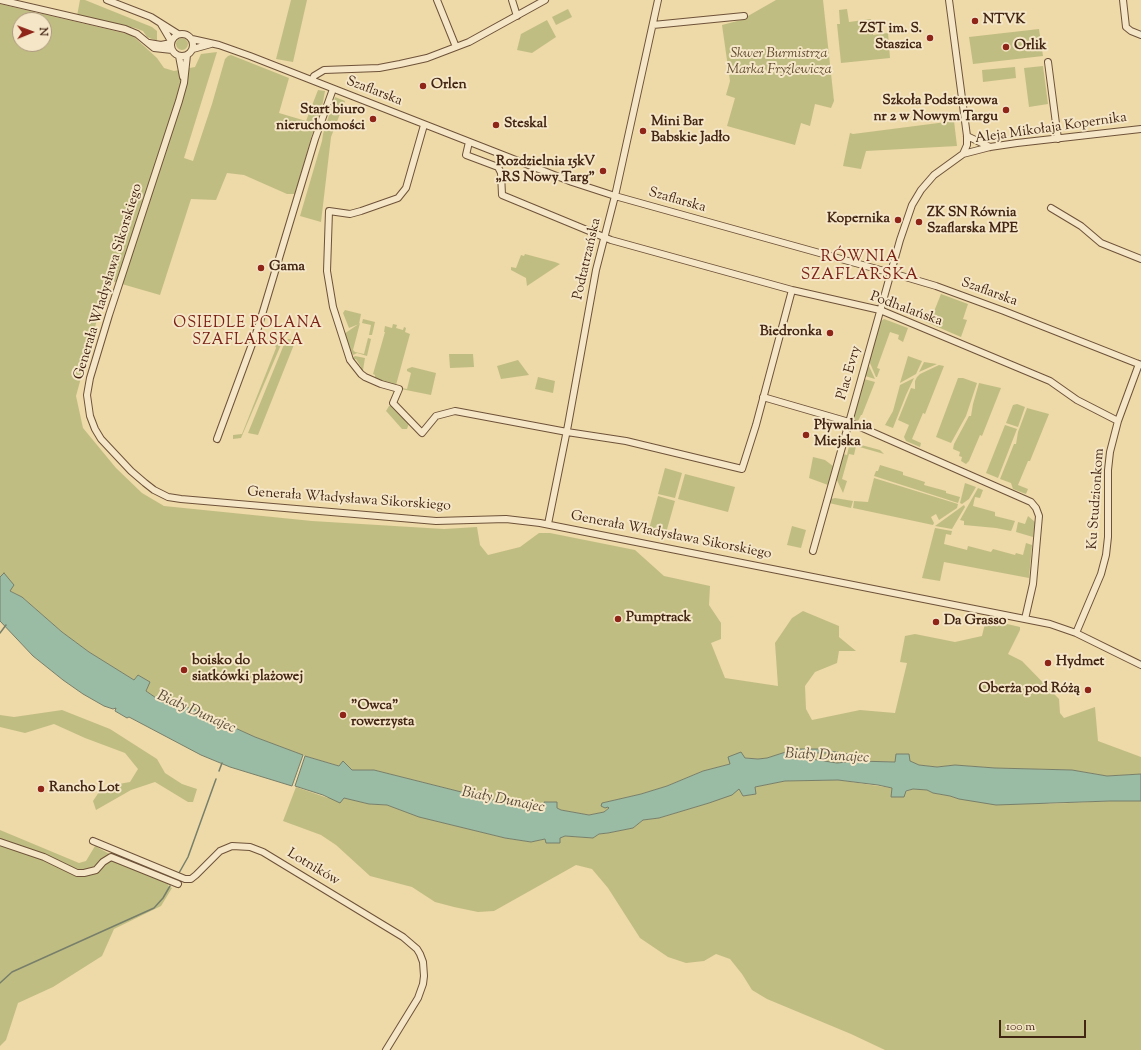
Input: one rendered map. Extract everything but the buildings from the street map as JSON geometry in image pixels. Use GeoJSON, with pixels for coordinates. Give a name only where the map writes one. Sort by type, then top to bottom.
{"type":"FeatureCollection","features":[{"type":"Feature","properties":{"kind":"street"},"geometry":{"type":"LineString","coordinates":[[0,0],[126,29],[137,34],[157,50],[172,50],[179,56],[187,55],[193,49],[212,43]]}},
{"type":"Feature","properties":{"kind":"street"},"geometry":{"type":"LineString","coordinates":[[107,0],[151,17],[178,34],[187,35],[192,39],[193,49]]}},
{"type":"Feature","properties":{"kind":"street"},"geometry":{"type":"LineString","coordinates":[[437,0],[456,47]]}},
{"type":"Feature","properties":{"kind":"street"},"geometry":{"type":"LineString","coordinates":[[512,0],[517,16]]}},
{"type":"Feature","properties":{"kind":"street"},"geometry":{"type":"LineString","coordinates":[[312,80],[314,76],[324,70],[359,70],[400,64],[427,58],[469,42],[545,0]]}},
{"type":"Feature","properties":{"kind":"street","name":"Podtatrzańska"},"geometry":{"type":"LineString","coordinates":[[548,524],[603,238],[615,196],[658,0]]}},
{"type":"Feature","properties":{"kind":"street"},"geometry":{"type":"LineString","coordinates":[[950,0],[967,136],[967,145],[963,154]]}},
{"type":"Feature","properties":{"kind":"street"},"geometry":{"type":"LineString","coordinates":[[1123,0],[1126,27],[1141,35]]}},
{"type":"Feature","properties":{"kind":"street"},"geometry":{"type":"LineString","coordinates":[[653,26],[744,16]]}},
{"type":"Feature","properties":{"kind":"street"},"geometry":{"type":"LineString","coordinates":[[160,22],[171,42],[172,50]]}},
{"type":"Feature","properties":{"kind":"street"},"geometry":{"type":"LineString","coordinates":[[146,42],[157,44],[171,42],[178,34]]}},
{"type":"Feature","properties":{"kind":"street","name":"Szaflarska"},"geometry":{"type":"LineString","coordinates":[[192,39],[219,45],[250,56],[572,182],[615,196],[891,272],[974,300],[1140,365]]}},
{"type":"Feature","properties":{"kind":"street","name":"Generała Władysława Sikorskiego"},"geometry":{"type":"LineString","coordinates":[[187,55],[184,83],[179,101],[90,378],[87,404],[95,429],[101,439],[111,451],[145,484],[160,494],[174,498],[436,521],[506,519],[548,524],[1050,624],[1076,633],[1141,664]]}},
{"type":"Feature","properties":{"kind":"street","name":"Generała Władysława Sikorskiego"},"geometry":{"type":"LineString","coordinates":[[179,56],[184,83]]}},
{"type":"Feature","properties":{"kind":"street"},"geometry":{"type":"LineString","coordinates":[[1048,62],[1058,139]]}},
{"type":"Feature","properties":{"kind":"street"},"geometry":{"type":"LineString","coordinates":[[217,439],[258,328],[315,139],[333,89]]}},
{"type":"Feature","properties":{"kind":"street"},"geometry":{"type":"LineString","coordinates":[[424,125],[406,188],[398,198],[350,214],[328,211],[327,271],[333,307],[350,360],[365,377],[381,384],[399,389],[393,403],[422,433],[436,416],[455,411],[566,432],[626,441],[742,470],[792,290]]}},
{"type":"Feature","properties":{"kind":"street","name":"Aleja Mikołaja Kopernika"},"geometry":{"type":"LineString","coordinates":[[891,272],[912,205],[921,190],[934,176],[963,154],[990,147],[1141,129]]}},
{"type":"Feature","properties":{"kind":"street"},"geometry":{"type":"LineString","coordinates":[[967,136],[990,147]]}},
{"type":"Feature","properties":{"kind":"street","name":"Podhalańska"},"geometry":{"type":"LineString","coordinates":[[469,142],[466,155],[498,167],[501,173],[502,195],[530,205],[603,238],[792,290],[880,310],[1050,381],[1077,400],[1118,421]]}},
{"type":"Feature","properties":{"kind":"street"},"geometry":{"type":"LineString","coordinates":[[1051,208],[1082,226],[1101,243],[1141,259]]}},
{"type":"Feature","properties":{"kind":"street","name":"Plac Evry"},"geometry":{"type":"LineString","coordinates":[[813,551],[891,272]]}},
{"type":"Feature","properties":{"kind":"street","name":"Ku Studzionkom"},"geometry":{"type":"LineString","coordinates":[[1076,633],[1101,574],[1106,554],[1109,525],[1108,470],[1110,452],[1118,421],[1140,365]]}},
{"type":"Feature","properties":{"kind":"street"},"geometry":{"type":"LineString","coordinates":[[763,397],[849,422],[1031,502],[1036,508],[1039,516],[1033,584],[1025,619]]}},
{"type":"Feature","properties":{"kind":"street","name":"Lotników"},"geometry":{"type":"LineString","coordinates":[[93,841],[185,879],[192,878],[196,875],[220,851],[237,845],[250,847],[264,852],[403,937],[417,949],[420,954],[423,962],[423,984],[418,998],[386,1050]]}},
{"type":"Feature","properties":{"kind":"street"},"geometry":{"type":"LineString","coordinates":[[0,842],[44,857],[77,873],[96,870],[110,857],[178,884]]}},
{"type":"Feature","properties":{"kind":"green space"},"geometry":{"type":"Polygon","coordinates":[[[80,0],[85,0],[152,27],[157,31],[157,41],[147,37],[143,31],[135,28],[77,16],[80,0]]]}},
{"type":"Feature","properties":{"kind":"green space"},"geometry":{"type":"Polygon","coordinates":[[[291,0],[307,0],[293,62],[276,59],[291,0]]]}},
{"type":"Feature","properties":{"kind":"green space","name":"Skwer Burmistrza Marka Fryźlewicza"},"geometry":{"type":"Polygon","coordinates":[[[776,0],[823,0],[834,101],[831,108],[815,104],[810,126],[801,123],[795,145],[727,126],[735,98],[726,95],[730,81],[722,25],[741,20],[776,0]]]}},
{"type":"Feature","properties":{"kind":"green space"},"geometry":{"type":"Polygon","coordinates":[[[0,4],[34,12],[12,12],[12,52],[52,52],[52,16],[132,35],[157,58],[164,68],[174,71],[195,67],[201,54],[217,52],[184,158],[193,161],[225,59],[228,56],[231,55],[289,78],[279,113],[306,121],[318,90],[325,91],[322,107],[311,138],[295,194],[287,194],[244,175],[227,173],[216,200],[191,199],[160,295],[108,280],[76,396],[83,428],[116,468],[142,493],[164,506],[312,521],[444,529],[477,527],[480,545],[488,555],[520,547],[539,533],[550,533],[635,550],[664,576],[710,586],[709,605],[721,623],[721,639],[711,643],[725,678],[778,686],[775,643],[792,618],[803,611],[839,626],[839,637],[856,651],[839,651],[837,663],[815,672],[805,686],[806,709],[812,720],[860,710],[895,713],[907,663],[900,662],[905,636],[915,634],[955,642],[982,636],[986,619],[1020,627],[1020,630],[1008,654],[1022,661],[1059,699],[1060,713],[1064,718],[1095,707],[1098,741],[1141,757],[1141,774],[1107,776],[1072,770],[995,768],[955,765],[937,767],[919,765],[909,761],[909,754],[895,762],[857,761],[837,763],[805,758],[806,753],[826,753],[843,757],[848,754],[818,749],[795,749],[767,758],[745,758],[730,764],[703,771],[667,786],[602,803],[609,808],[604,812],[589,815],[561,810],[557,808],[557,802],[544,811],[539,807],[509,804],[374,770],[352,770],[343,762],[340,766],[305,756],[255,737],[191,708],[180,707],[162,702],[146,691],[149,682],[138,675],[134,680],[89,652],[62,632],[22,597],[9,590],[4,573],[0,577],[0,4]]]}},
{"type":"Feature","properties":{"kind":"green space"},"geometry":{"type":"Polygon","coordinates":[[[568,9],[572,17],[556,25],[552,17],[568,9]]]}},
{"type":"Feature","properties":{"kind":"green space"},"geometry":{"type":"Polygon","coordinates":[[[847,9],[849,22],[871,19],[873,35],[888,33],[890,58],[841,63],[837,24],[840,24],[839,10],[847,9]]]}},
{"type":"Feature","properties":{"kind":"green space"},"geometry":{"type":"Polygon","coordinates":[[[547,20],[556,37],[532,53],[517,50],[521,34],[547,20]]]}},
{"type":"Feature","properties":{"kind":"green space","name":"Orlik"},"geometry":{"type":"Polygon","coordinates":[[[1039,29],[1043,56],[973,64],[969,37],[1039,29]]]}},
{"type":"Feature","properties":{"kind":"green space"},"geometry":{"type":"Polygon","coordinates":[[[180,38],[184,38],[188,44],[184,50],[180,50],[176,46],[176,42],[180,38]]]}},
{"type":"Feature","properties":{"kind":"green space"},"geometry":{"type":"Polygon","coordinates":[[[1043,66],[1048,104],[1029,107],[1024,68],[1043,66]]]}},
{"type":"Feature","properties":{"kind":"green space"},"geometry":{"type":"Polygon","coordinates":[[[1015,67],[1016,78],[983,82],[982,70],[1015,67]]]}},
{"type":"Feature","properties":{"kind":"green space"},"geometry":{"type":"Polygon","coordinates":[[[335,97],[345,101],[331,137],[321,222],[300,216],[335,97]]]}},
{"type":"Feature","properties":{"kind":"green space"},"geometry":{"type":"Polygon","coordinates":[[[954,121],[957,146],[866,151],[861,169],[843,166],[850,133],[853,134],[954,121]]]}},
{"type":"Feature","properties":{"kind":"green space"},"geometry":{"type":"Polygon","coordinates":[[[525,254],[560,264],[527,286],[526,278],[511,270],[511,267],[516,268],[521,255],[524,256],[525,254]]]}},
{"type":"Feature","properties":{"kind":"green space"},"geometry":{"type":"Polygon","coordinates":[[[941,294],[968,304],[963,319],[967,320],[961,337],[912,316],[913,313],[931,319],[941,294]]]}},
{"type":"Feature","properties":{"kind":"green space"},"geometry":{"type":"Polygon","coordinates":[[[345,310],[361,314],[359,324],[349,328],[343,313],[345,310]]]}},
{"type":"Feature","properties":{"kind":"green space"},"geometry":{"type":"Polygon","coordinates":[[[363,319],[375,322],[372,335],[369,335],[371,325],[362,323],[363,319]]]}},
{"type":"Feature","properties":{"kind":"green space"},"geometry":{"type":"Polygon","coordinates":[[[884,319],[908,328],[903,342],[898,339],[899,335],[890,332],[877,368],[880,369],[876,377],[869,361],[881,321],[884,319]]]}},
{"type":"Feature","properties":{"kind":"green space"},"geometry":{"type":"Polygon","coordinates":[[[360,323],[353,350],[364,354],[368,338],[371,339],[367,356],[357,353],[353,355],[344,334],[360,323]]]}},
{"type":"Feature","properties":{"kind":"green space"},"geometry":{"type":"Polygon","coordinates":[[[393,324],[397,325],[396,328],[403,330],[404,327],[406,328],[405,332],[410,334],[396,385],[375,379],[375,375],[373,374],[385,332],[385,326],[392,328],[393,324]]]}},
{"type":"Feature","properties":{"kind":"green space"},"geometry":{"type":"Polygon","coordinates":[[[272,336],[282,338],[283,340],[241,438],[233,439],[233,435],[242,434],[276,348],[271,342],[272,336]]]}},
{"type":"Feature","properties":{"kind":"green space"},"geometry":{"type":"Polygon","coordinates":[[[288,339],[297,340],[297,342],[295,342],[258,435],[248,433],[285,342],[288,339]]]}},
{"type":"Feature","properties":{"kind":"green space"},"geometry":{"type":"Polygon","coordinates":[[[449,354],[473,354],[474,367],[450,368],[449,354]]]}},
{"type":"Feature","properties":{"kind":"green space"},"geometry":{"type":"Polygon","coordinates":[[[355,356],[365,358],[363,370],[360,371],[361,367],[356,359],[353,360],[352,358],[355,356]]]}},
{"type":"Feature","properties":{"kind":"green space"},"geometry":{"type":"Polygon","coordinates":[[[908,356],[922,361],[916,374],[900,383],[908,356]]]}},
{"type":"Feature","properties":{"kind":"green space"},"geometry":{"type":"Polygon","coordinates":[[[518,360],[529,375],[501,379],[497,366],[518,360]]]}},
{"type":"Feature","properties":{"kind":"green space"},"geometry":{"type":"Polygon","coordinates":[[[924,362],[937,364],[919,372],[924,362]]]}},
{"type":"Feature","properties":{"kind":"green space"},"geometry":{"type":"Polygon","coordinates":[[[868,364],[875,379],[865,376],[868,364]]]}},
{"type":"Feature","properties":{"kind":"green space"},"geometry":{"type":"Polygon","coordinates":[[[939,365],[944,366],[925,414],[923,413],[912,439],[921,443],[920,447],[906,441],[904,437],[909,425],[898,420],[911,388],[915,389],[915,381],[917,377],[939,365]]]}},
{"type":"Feature","properties":{"kind":"green space"},"geometry":{"type":"Polygon","coordinates":[[[412,367],[436,373],[431,395],[401,389],[407,389],[411,373],[407,371],[407,369],[412,367]]]}},
{"type":"Feature","properties":{"kind":"green space"},"geometry":{"type":"Polygon","coordinates":[[[538,377],[555,381],[553,393],[535,389],[538,377]]]}},
{"type":"Feature","properties":{"kind":"green space"},"geometry":{"type":"Polygon","coordinates":[[[914,378],[893,428],[885,425],[893,411],[900,385],[914,378]]]}},
{"type":"Feature","properties":{"kind":"green space"},"geometry":{"type":"Polygon","coordinates":[[[958,378],[963,378],[977,383],[966,416],[951,443],[936,437],[958,378]]]}},
{"type":"Feature","properties":{"kind":"green space"},"geometry":{"type":"Polygon","coordinates":[[[864,379],[875,382],[862,415],[858,421],[855,420],[853,415],[864,379]]]}},
{"type":"Feature","properties":{"kind":"green space"},"geometry":{"type":"Polygon","coordinates":[[[979,383],[1001,388],[982,436],[980,435],[969,461],[966,464],[961,461],[962,457],[959,456],[960,452],[953,449],[954,444],[969,416],[971,416],[979,383]]]}},
{"type":"Feature","properties":{"kind":"green space"},"geometry":{"type":"Polygon","coordinates":[[[1017,404],[1025,407],[1018,427],[1006,423],[1013,405],[1017,404]]]}},
{"type":"Feature","properties":{"kind":"green space"},"geometry":{"type":"Polygon","coordinates":[[[389,406],[392,406],[409,423],[407,429],[402,429],[386,411],[389,406]]]}},
{"type":"Feature","properties":{"kind":"green space"},"geometry":{"type":"Polygon","coordinates":[[[1027,408],[1049,414],[1030,461],[1028,461],[1018,485],[1028,489],[1026,494],[1013,489],[1011,483],[1000,479],[1014,444],[1016,444],[1018,432],[1027,408]]]}},
{"type":"Feature","properties":{"kind":"green space"},"geometry":{"type":"Polygon","coordinates":[[[1005,425],[1017,429],[998,478],[986,473],[1005,425]]]}},
{"type":"Feature","properties":{"kind":"green space"},"geometry":{"type":"Polygon","coordinates":[[[850,442],[880,450],[884,454],[856,446],[854,455],[849,454],[842,479],[847,481],[843,493],[836,478],[843,454],[847,455],[850,442]]]}},
{"type":"Feature","properties":{"kind":"green space"},"geometry":{"type":"Polygon","coordinates":[[[813,457],[825,460],[833,466],[828,485],[809,478],[813,457]]]}},
{"type":"Feature","properties":{"kind":"green space"},"geometry":{"type":"Polygon","coordinates":[[[880,465],[903,472],[903,475],[925,482],[924,485],[946,491],[946,493],[960,497],[958,503],[874,476],[880,465]]]}},
{"type":"Feature","properties":{"kind":"green space"},"geometry":{"type":"Polygon","coordinates":[[[665,468],[682,473],[675,498],[658,494],[665,468]]]}},
{"type":"Feature","properties":{"kind":"green space"},"geometry":{"type":"Polygon","coordinates":[[[685,474],[735,487],[728,512],[678,499],[685,474]]]}},
{"type":"Feature","properties":{"kind":"green space"},"geometry":{"type":"Polygon","coordinates":[[[874,478],[958,504],[957,508],[939,520],[936,514],[931,517],[934,523],[933,525],[853,508],[854,501],[868,502],[874,478]]]}},
{"type":"Feature","properties":{"kind":"green space"},"geometry":{"type":"Polygon","coordinates":[[[965,483],[976,487],[969,499],[962,504],[960,503],[965,483]]]}},
{"type":"Feature","properties":{"kind":"green space"},"geometry":{"type":"Polygon","coordinates":[[[978,488],[983,490],[980,498],[975,497],[973,506],[995,512],[995,516],[1015,521],[1011,531],[964,525],[964,521],[960,520],[978,488]]]}},
{"type":"Feature","properties":{"kind":"green space"},"geometry":{"type":"Polygon","coordinates":[[[658,496],[675,501],[666,533],[649,529],[658,496]]]}},
{"type":"Feature","properties":{"kind":"green space"},"geometry":{"type":"Polygon","coordinates":[[[835,498],[853,501],[851,508],[829,503],[831,499],[835,498]]]}},
{"type":"Feature","properties":{"kind":"green space"},"geometry":{"type":"Polygon","coordinates":[[[964,505],[965,507],[952,529],[935,526],[964,505]]]}},
{"type":"Feature","properties":{"kind":"green space"},"geometry":{"type":"Polygon","coordinates":[[[1028,516],[1035,522],[1033,537],[1016,532],[1018,522],[1025,524],[1028,516]]]}},
{"type":"Feature","properties":{"kind":"green space"},"geometry":{"type":"Polygon","coordinates":[[[792,526],[806,530],[801,548],[787,545],[792,526]]]}},
{"type":"Feature","properties":{"kind":"green space"},"geometry":{"type":"Polygon","coordinates":[[[935,528],[952,531],[951,535],[946,534],[944,544],[967,550],[968,546],[991,552],[993,549],[1015,555],[1016,553],[1023,555],[1026,543],[1032,545],[1029,578],[944,562],[940,581],[922,578],[935,528]]]}},
{"type":"Feature","properties":{"kind":"green space"},"geometry":{"type":"Polygon","coordinates":[[[62,710],[110,729],[157,759],[165,773],[182,784],[197,789],[193,802],[188,802],[155,782],[131,790],[96,810],[93,801],[99,792],[107,786],[130,782],[138,769],[125,753],[85,738],[54,724],[25,733],[0,727],[0,715],[14,717],[62,710]]]}},
{"type":"Feature","properties":{"kind":"green space"},"geometry":{"type":"Polygon","coordinates":[[[838,780],[892,788],[892,797],[913,789],[927,790],[933,793],[959,799],[1049,804],[1141,801],[1141,1050],[885,1050],[767,999],[752,990],[730,959],[716,954],[704,961],[686,963],[668,957],[640,938],[608,888],[592,869],[576,865],[494,911],[478,912],[435,902],[412,887],[370,876],[336,845],[321,835],[283,821],[296,787],[328,798],[343,797],[369,804],[387,805],[420,817],[505,838],[531,842],[546,839],[546,843],[560,843],[560,838],[565,836],[593,838],[599,834],[633,828],[643,820],[659,818],[709,803],[739,788],[743,796],[755,794],[755,787],[785,781],[838,780]]]}},
{"type":"Feature","properties":{"kind":"green space"},"geometry":{"type":"Polygon","coordinates":[[[0,830],[79,863],[86,861],[95,846],[146,874],[169,884],[168,886],[172,888],[161,906],[114,929],[102,956],[53,987],[18,1003],[6,1040],[0,1046],[0,830]]]}},
{"type":"Feature","properties":{"kind":"water","name":"Biały Dunajec"},"geometry":{"type":"Polygon","coordinates":[[[4,573],[14,585],[10,591],[22,597],[62,632],[89,652],[134,680],[138,675],[150,682],[146,691],[162,702],[180,707],[191,708],[255,737],[303,755],[292,786],[230,767],[201,755],[129,717],[127,718],[115,711],[116,708],[113,709],[104,706],[63,680],[33,656],[0,621],[0,577],[4,573]]]}},
{"type":"Feature","properties":{"kind":"water"},"geometry":{"type":"Polygon","coordinates":[[[795,749],[818,749],[848,754],[848,756],[843,757],[826,753],[806,753],[805,758],[837,763],[857,761],[895,762],[896,754],[909,754],[910,761],[919,765],[937,767],[955,765],[995,768],[1072,770],[1107,776],[1141,774],[1141,801],[996,805],[959,799],[933,793],[927,790],[913,789],[906,791],[904,797],[891,797],[892,788],[878,785],[838,780],[785,781],[755,787],[756,794],[743,796],[739,789],[732,795],[709,803],[659,818],[643,820],[633,828],[599,834],[593,838],[565,836],[560,838],[560,843],[546,843],[545,839],[531,842],[505,838],[419,817],[387,805],[369,804],[344,798],[340,803],[323,795],[295,786],[305,756],[339,766],[343,761],[352,770],[374,770],[509,804],[540,807],[544,811],[544,802],[557,802],[557,808],[561,810],[589,815],[604,812],[609,808],[601,806],[602,803],[641,794],[667,786],[703,771],[730,764],[728,757],[741,752],[745,758],[758,759],[767,758],[795,749]]]}},
{"type":"Feature","properties":{"kind":"waterway"},"geometry":{"type":"LineString","coordinates":[[0,633],[6,625]]}},
{"type":"Feature","properties":{"kind":"waterway"},"geometry":{"type":"LineString","coordinates":[[219,771],[222,763]]}},
{"type":"Feature","properties":{"kind":"waterway"},"geometry":{"type":"LineString","coordinates":[[179,873],[188,857],[216,779]]}},
{"type":"Feature","properties":{"kind":"waterway"},"geometry":{"type":"LineString","coordinates":[[0,983],[12,972],[154,908],[163,898],[170,886]]}},
{"type":"Feature","properties":{"kind":"place","name":"NTVK"},"geometry":{"type":"Point","coordinates":[975,21]}},
{"type":"Feature","properties":{"kind":"place","name":"ZST im. S. Staszica"},"geometry":{"type":"Point","coordinates":[930,38]}},
{"type":"Feature","properties":{"kind":"place","name":"Orlik"},"geometry":{"type":"Point","coordinates":[1006,47]}},
{"type":"Feature","properties":{"kind":"place","name":"Orlen"},"geometry":{"type":"Point","coordinates":[423,86]}},
{"type":"Feature","properties":{"kind":"place","name":"Szkoła Podstawowa nr 2 w Nowym Targu"},"geometry":{"type":"Point","coordinates":[1006,110]}},
{"type":"Feature","properties":{"kind":"place","name":"Start biuro nieruchomości"},"geometry":{"type":"Point","coordinates":[373,119]}},
{"type":"Feature","properties":{"kind":"place","name":"Steskal"},"geometry":{"type":"Point","coordinates":[496,125]}},
{"type":"Feature","properties":{"kind":"place","name":"Mini Bar Babskie Jadło"},"geometry":{"type":"Point","coordinates":[643,131]}},
{"type":"Feature","properties":{"kind":"place","name":"Rozdzielnia 15kV „RS Nowy Targ”"},"geometry":{"type":"Point","coordinates":[603,171]}},
{"type":"Feature","properties":{"kind":"place","name":"Kopernika"},"geometry":{"type":"Point","coordinates":[898,220]}},
{"type":"Feature","properties":{"kind":"place","name":"ZK SN Równia Szaflarska MPE"},"geometry":{"type":"Point","coordinates":[919,222]}},
{"type":"Feature","properties":{"kind":"place","name":"Gama"},"geometry":{"type":"Point","coordinates":[261,268]}},
{"type":"Feature","properties":{"kind":"place","name":"Biedronka"},"geometry":{"type":"Point","coordinates":[830,333]}},
{"type":"Feature","properties":{"kind":"place","name":"Pływalnia Miejska"},"geometry":{"type":"Point","coordinates":[806,435]}},
{"type":"Feature","properties":{"kind":"place","name":"Pumptrack"},"geometry":{"type":"Point","coordinates":[618,619]}},
{"type":"Feature","properties":{"kind":"place","name":"Da Grasso"},"geometry":{"type":"Point","coordinates":[936,622]}},
{"type":"Feature","properties":{"kind":"place","name":"Hydmet"},"geometry":{"type":"Point","coordinates":[1048,663]}},
{"type":"Feature","properties":{"kind":"place","name":"boisko do siatkówki plażowej"},"geometry":{"type":"Point","coordinates":[184,670]}},
{"type":"Feature","properties":{"kind":"place","name":"Oberża pod Różą"},"geometry":{"type":"Point","coordinates":[1088,690]}},
{"type":"Feature","properties":{"kind":"place","name":"\"Owca\" rowerzysta"},"geometry":{"type":"Point","coordinates":[343,715]}},
{"type":"Feature","properties":{"kind":"place","name":"Rancho Lot"},"geometry":{"type":"Point","coordinates":[41,789]}},
{"type":"Feature","properties":{"kind":"district","name":"RÓWNIA SZAFLARSKA"},"geometry":{"type":"Point","coordinates":[860,267]}},
{"type":"Feature","properties":{"kind":"district","name":"OSIEDLE POLANA SZAFLARSKA"},"geometry":{"type":"Point","coordinates":[248,332]}}]}
